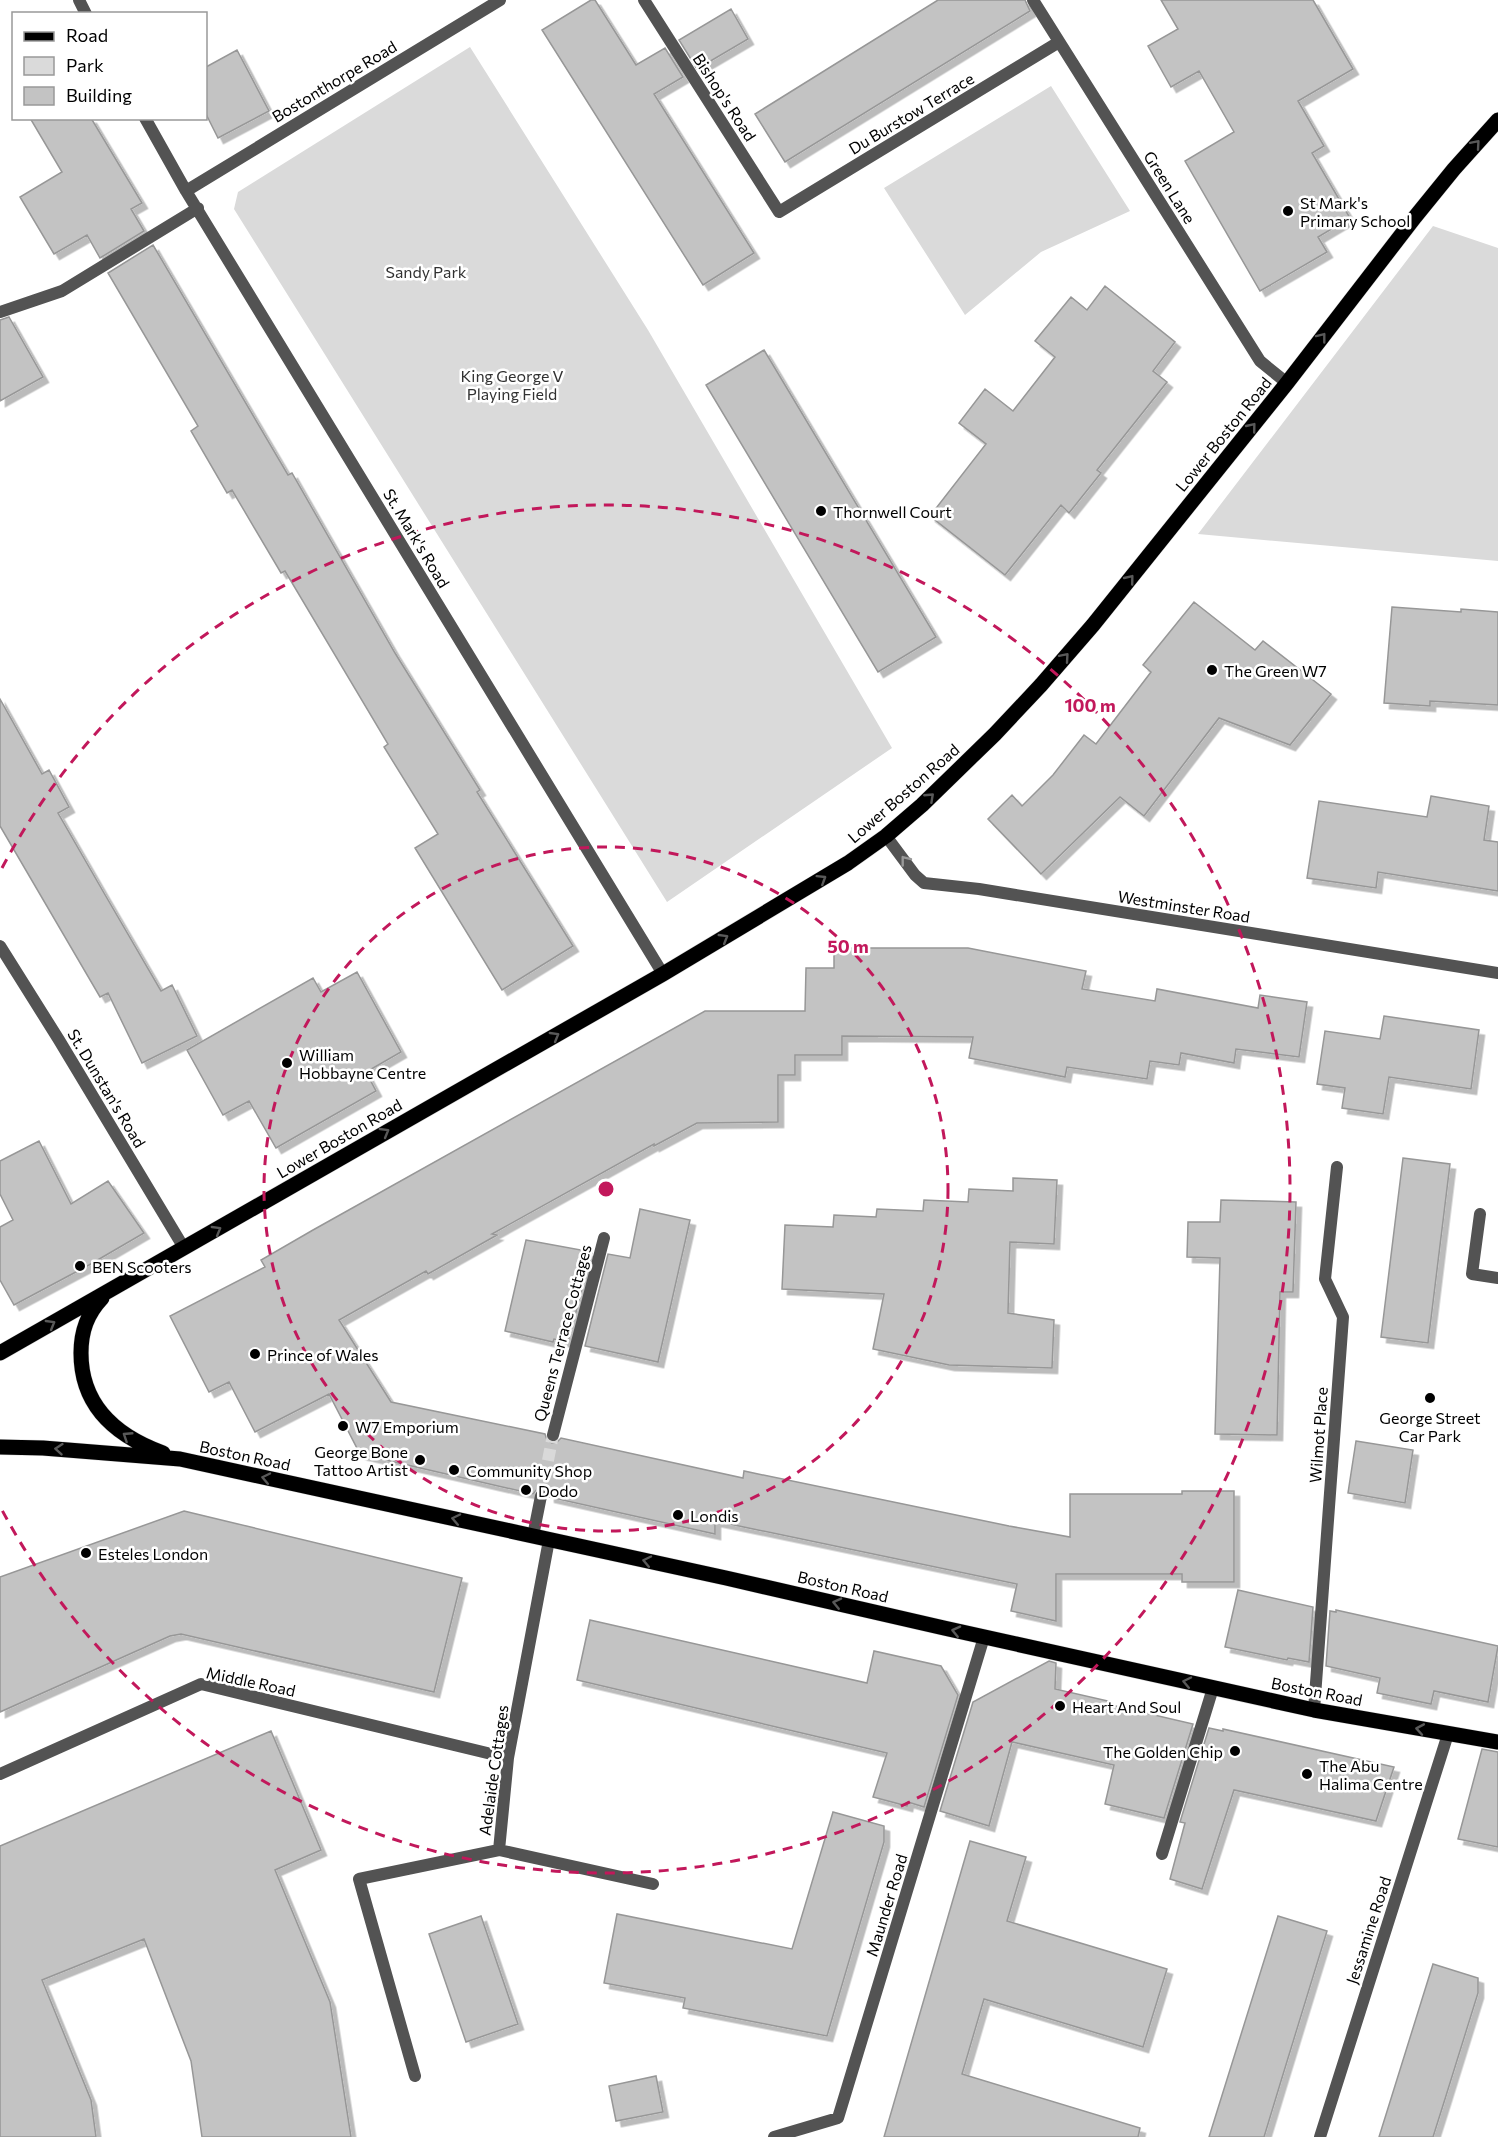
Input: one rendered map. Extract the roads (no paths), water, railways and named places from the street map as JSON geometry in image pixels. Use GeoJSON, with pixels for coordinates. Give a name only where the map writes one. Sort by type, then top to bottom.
{"type":"FeatureCollection","features":[{"type":"Feature","properties":{"kind":"main road","name":"Lower Boston Road"},"geometry":{"type":"LineString","coordinates":[[111,1289],[663,974],[848,864],[886,836],[959,770],[1041,686],[1094,625],[1287,383],[1415,217],[1498,120]]}},
{"type":"Feature","properties":{"kind":"main road","name":"Boston Road"},"geometry":{"type":"LineString","coordinates":[[111,1289],[88,1317],[82,1334],[81,1370],[86,1389],[109,1422],[125,1436],[180,1460]]}},
{"type":"Feature","properties":{"kind":"main road"},"geometry":{"type":"LineString","coordinates":[[0,1353],[111,1289]]}},
{"type":"Feature","properties":{"kind":"main road","name":"Boston Road"},"geometry":{"type":"LineString","coordinates":[[0,1447],[43,1448],[180,1460],[726,1578],[1314,1710],[1498,1742]]}},
{"type":"Feature","properties":{"kind":"street","name":"Bostonthorpe Road"},"geometry":{"type":"LineString","coordinates":[[186,191],[500,0]]}},
{"type":"Feature","properties":{"kind":"street","name":"Bishop's Road"},"geometry":{"type":"LineString","coordinates":[[644,0],[779,212]]}},
{"type":"Feature","properties":{"kind":"street","name":"Green Lane"},"geometry":{"type":"LineString","coordinates":[[1033,0],[1260,361],[1287,383]]}},
{"type":"Feature","properties":{"kind":"street","name":"Du Burstow Terrace"},"geometry":{"type":"LineString","coordinates":[[779,212],[1059,42]]}},
{"type":"Feature","properties":{"kind":"street","name":"St. Mark's Road"},"geometry":{"type":"LineString","coordinates":[[146,120],[186,191],[663,974]]}},
{"type":"Feature","properties":{"kind":"street"},"geometry":{"type":"LineString","coordinates":[[0,312],[62,291],[198,208]]}},
{"type":"Feature","properties":{"kind":"street","name":"Westminster Road"},"geometry":{"type":"LineString","coordinates":[[886,836],[915,875],[924,883],[991,891],[1498,973]]}},
{"type":"Feature","properties":{"kind":"street","name":"St. Dunstan's Road"},"geometry":{"type":"LineString","coordinates":[[0,946],[184,1248]]}},
{"type":"Feature","properties":{"kind":"street","name":"Wilmot Place"},"geometry":{"type":"LineString","coordinates":[[1314,1710],[1343,1317],[1325,1279],[1337,1167]]}},
{"type":"Feature","properties":{"kind":"street"},"geometry":{"type":"LineString","coordinates":[[1479,1215],[1472,1274],[1498,1278]]}},
{"type":"Feature","properties":{"kind":"street","name":"Queens Terrace Cottages"},"geometry":{"type":"LineString","coordinates":[[553,1435],[604,1238]]}},
{"type":"Feature","properties":{"kind":"street"},"geometry":{"type":"LineString","coordinates":[[533,1536],[541,1496]]}},
{"type":"Feature","properties":{"kind":"street","name":"Adelaide Cottages"},"geometry":{"type":"LineString","coordinates":[[549,1540],[508,1758],[499,1850],[653,1884]]}},
{"type":"Feature","properties":{"kind":"street","name":"Maunder Road"},"geometry":{"type":"LineString","coordinates":[[774,2137],[838,2118],[984,1637]]}},
{"type":"Feature","properties":{"kind":"street","name":"Middle Road"},"geometry":{"type":"LineString","coordinates":[[0,1774],[201,1684],[508,1758]]}},
{"type":"Feature","properties":{"kind":"street"},"geometry":{"type":"LineString","coordinates":[[1162,1854],[1213,1688]]}},
{"type":"Feature","properties":{"kind":"street","name":"Jessamine Road"},"geometry":{"type":"LineString","coordinates":[[1320,2137],[1448,1734]]}},
{"type":"Feature","properties":{"kind":"street"},"geometry":{"type":"LineString","coordinates":[[415,2076],[359,1879],[499,1850]]}},
{"type":"Feature","properties":{"kind":"tunnel"},"geometry":{"type":"LineString","coordinates":[[541,1496],[553,1435]]}},
{"type":"Feature","properties":{"kind":"place","name":"St Mark's Primary School"},"geometry":{"type":"Point","coordinates":[1288,211]}},
{"type":"Feature","properties":{"kind":"place","name":"Thornwell Court"},"geometry":{"type":"Point","coordinates":[821,511]}},
{"type":"Feature","properties":{"kind":"place","name":"The Green W7"},"geometry":{"type":"Point","coordinates":[1212,670]}},
{"type":"Feature","properties":{"kind":"place","name":"William Hobbayne Centre"},"geometry":{"type":"Point","coordinates":[287,1063]}},
{"type":"Feature","properties":{"kind":"place","name":"BEN Scooters"},"geometry":{"type":"Point","coordinates":[80,1266]}},
{"type":"Feature","properties":{"kind":"place","name":"Prince of Wales"},"geometry":{"type":"Point","coordinates":[255,1354]}},
{"type":"Feature","properties":{"kind":"place","name":"George Street Car Park"},"geometry":{"type":"Point","coordinates":[1430,1398]}},
{"type":"Feature","properties":{"kind":"place","name":"W7 Emporium"},"geometry":{"type":"Point","coordinates":[343,1426]}},
{"type":"Feature","properties":{"kind":"place","name":"George Bone Tattoo Artist"},"geometry":{"type":"Point","coordinates":[420,1460]}},
{"type":"Feature","properties":{"kind":"place","name":"Community Shop"},"geometry":{"type":"Point","coordinates":[454,1470]}},
{"type":"Feature","properties":{"kind":"place","name":"Dodo"},"geometry":{"type":"Point","coordinates":[526,1490]}},
{"type":"Feature","properties":{"kind":"place","name":"Londis"},"geometry":{"type":"Point","coordinates":[678,1515]}},
{"type":"Feature","properties":{"kind":"place","name":"Esteles London"},"geometry":{"type":"Point","coordinates":[86,1553]}},
{"type":"Feature","properties":{"kind":"place","name":"Heart And Soul"},"geometry":{"type":"Point","coordinates":[1060,1706]}},
{"type":"Feature","properties":{"kind":"place","name":"The Golden Chip"},"geometry":{"type":"Point","coordinates":[1235,1751]}},
{"type":"Feature","properties":{"kind":"place","name":"The Abu Halima Centre"},"geometry":{"type":"Point","coordinates":[1307,1774]}},
{"type":"Feature","properties":{"kind":"park label","name":"Sandy Park"},"geometry":{"type":"Point","coordinates":[426,271]}},
{"type":"Feature","properties":{"kind":"park label","name":"King George V Playing Field"},"geometry":{"type":"Point","coordinates":[512,384]}}]}
